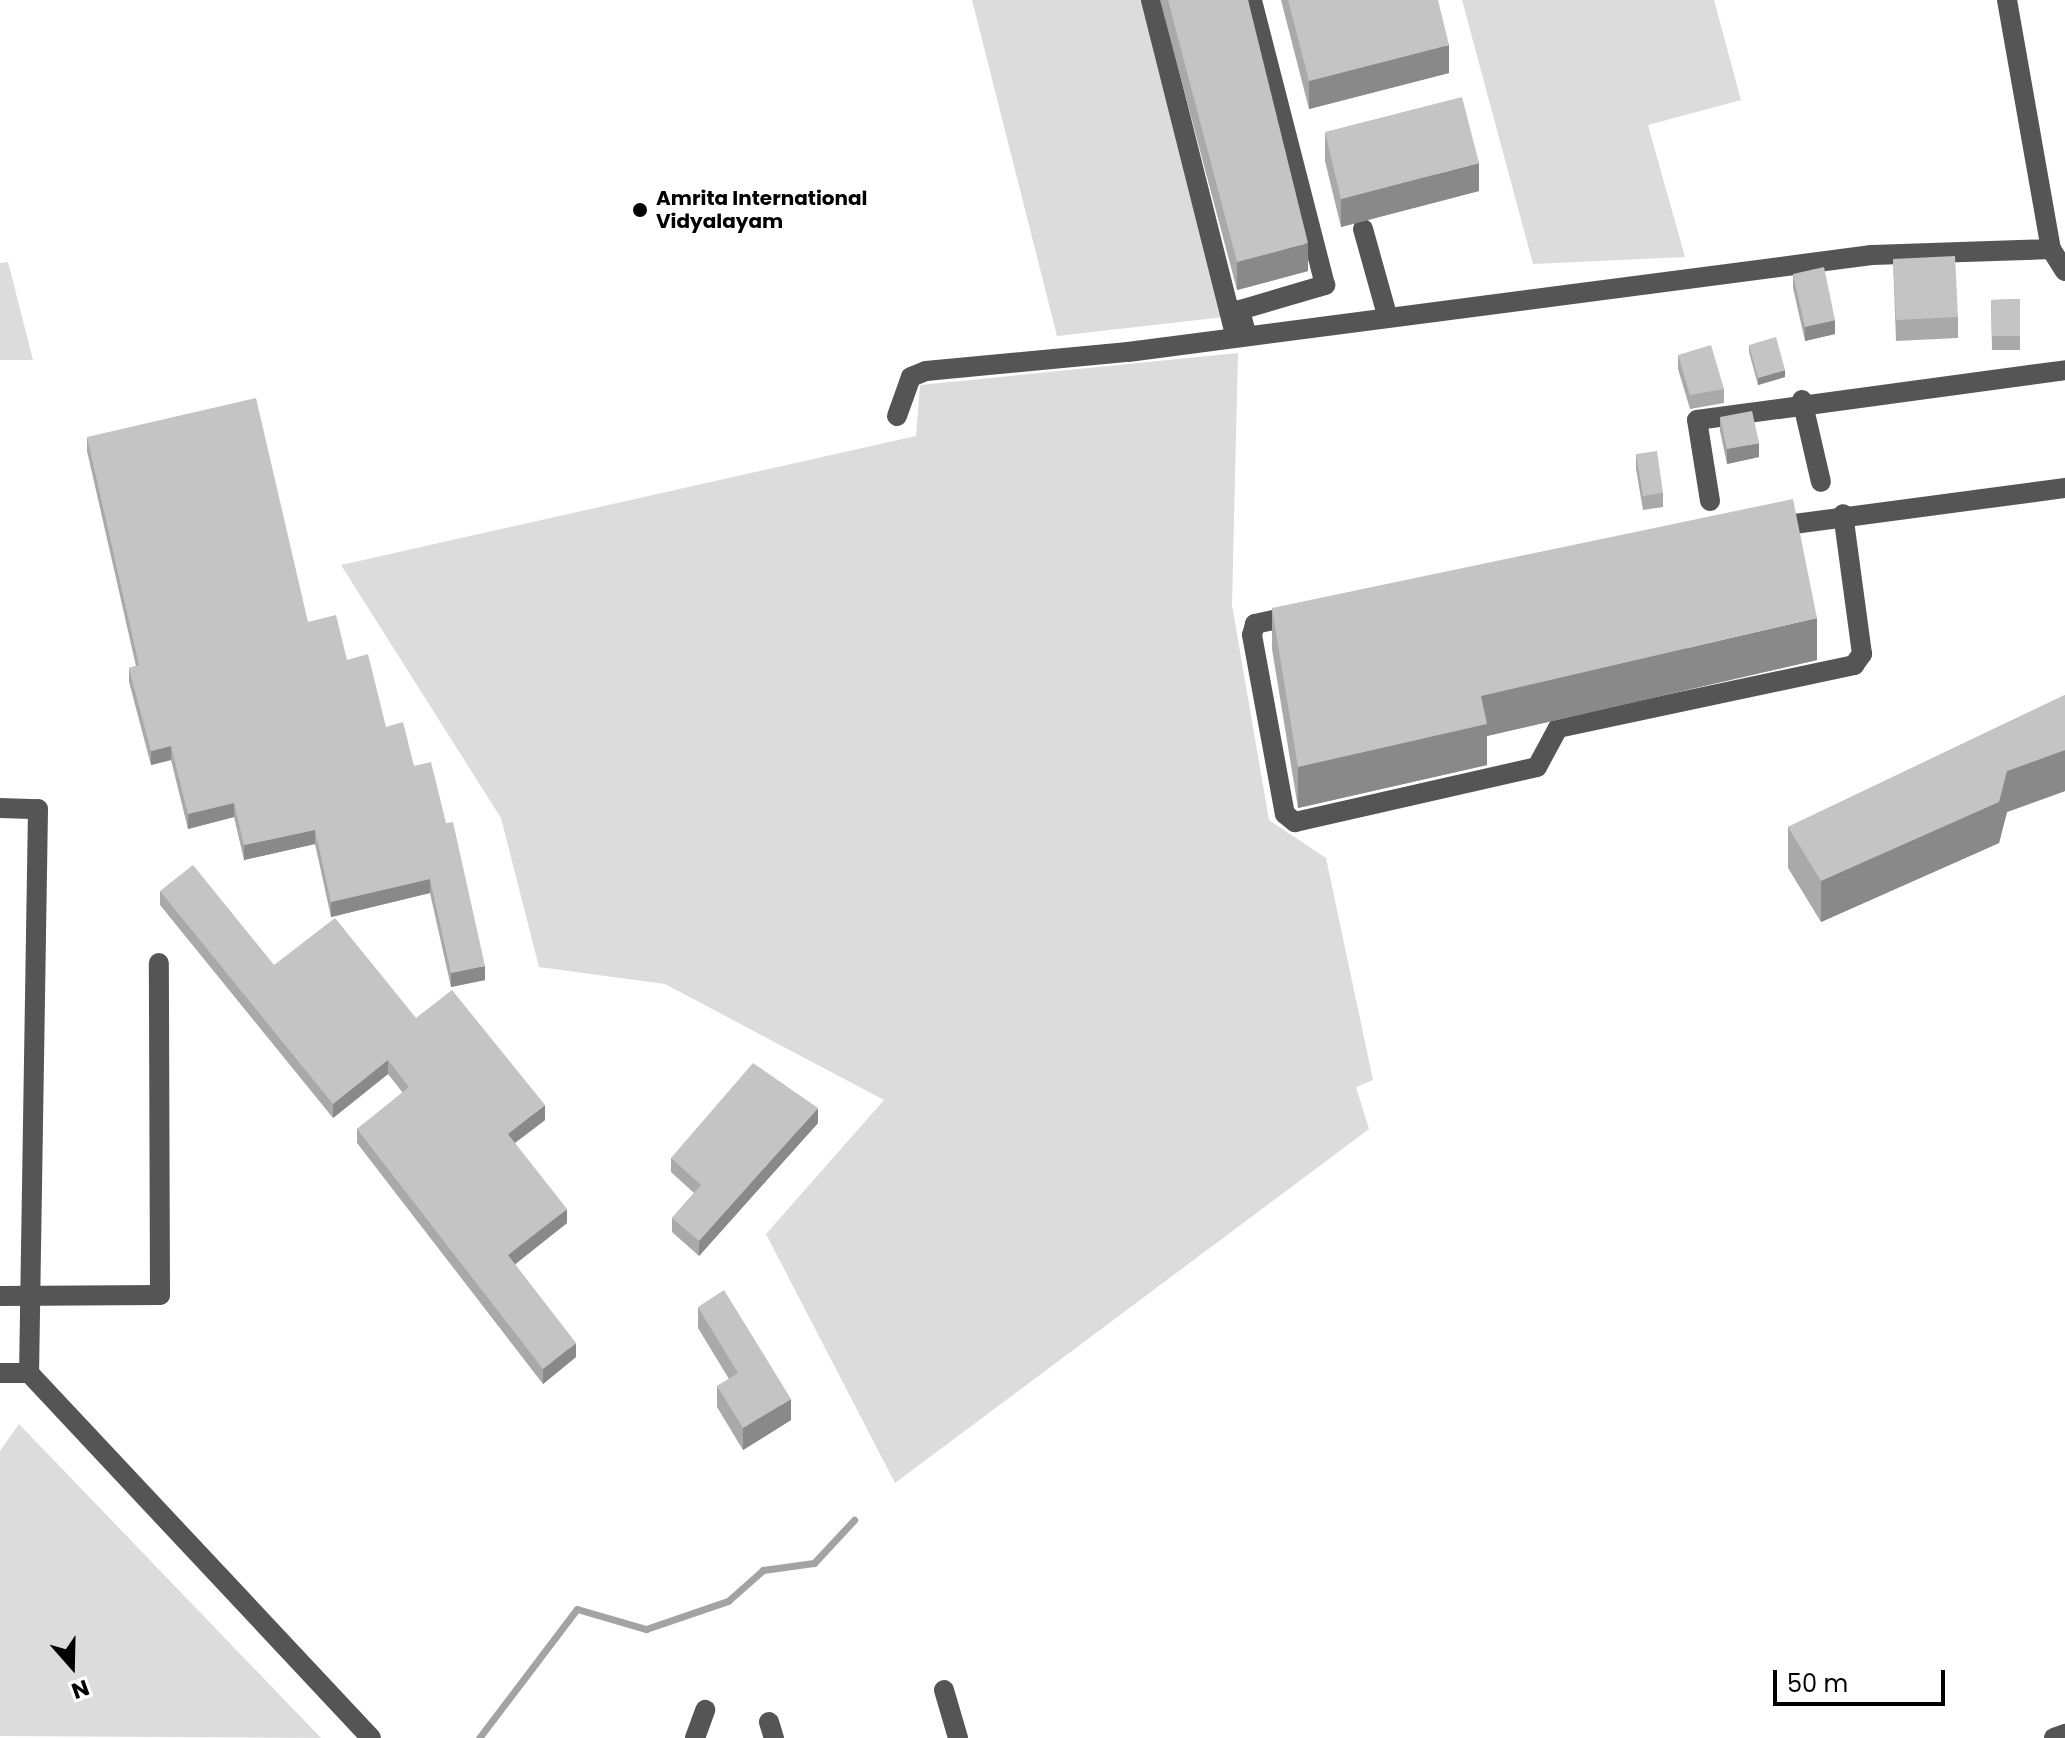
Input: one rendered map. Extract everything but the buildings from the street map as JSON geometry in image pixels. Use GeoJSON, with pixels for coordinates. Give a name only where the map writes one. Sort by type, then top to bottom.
{"type":"FeatureCollection","features":[{"type":"Feature","properties":{"kind":"street"},"geometry":{"type":"LineString","coordinates":[[1151,0],[1240,334]]}},
{"type":"Feature","properties":{"kind":"street"},"geometry":{"type":"LineString","coordinates":[[1235,311],[1325,285],[1252,0]]}},
{"type":"Feature","properties":{"kind":"street"},"geometry":{"type":"LineString","coordinates":[[2007,0],[2051,249],[2065,271]]}},
{"type":"Feature","properties":{"kind":"street"},"geometry":{"type":"LineString","coordinates":[[1363,229],[1387,315]]}},
{"type":"Feature","properties":{"kind":"street"},"geometry":{"type":"LineString","coordinates":[[897,416],[911,377],[926,371],[1872,255],[2051,249]]}},
{"type":"Feature","properties":{"kind":"street"},"geometry":{"type":"LineString","coordinates":[[1710,501],[1697,420],[1802,400],[2065,370]]}},
{"type":"Feature","properties":{"kind":"street"},"geometry":{"type":"LineString","coordinates":[[1802,400],[1821,482]]}},
{"type":"Feature","properties":{"kind":"street"},"geometry":{"type":"LineString","coordinates":[[1749,532],[1843,514],[2065,488]]}},
{"type":"Feature","properties":{"kind":"street"},"geometry":{"type":"LineString","coordinates":[[1325,610],[1252,629],[1285,814],[1295,822],[1537,767],[1558,728],[1854,665],[1862,654],[1843,514]]}},
{"type":"Feature","properties":{"kind":"street"},"geometry":{"type":"LineString","coordinates":[[0,808],[38,809],[29,1373],[371,1738]]}},
{"type":"Feature","properties":{"kind":"street"},"geometry":{"type":"LineString","coordinates":[[0,1296],[160,1295],[159,963]]}},
{"type":"Feature","properties":{"kind":"street"},"geometry":{"type":"LineString","coordinates":[[0,1373],[29,1373]]}},
{"type":"Feature","properties":{"kind":"street"},"geometry":{"type":"LineString","coordinates":[[944,1690],[958,1738]]}},
{"type":"Feature","properties":{"kind":"street"},"geometry":{"type":"LineString","coordinates":[[695,1738],[705,1710]]}},
{"type":"Feature","properties":{"kind":"street"},"geometry":{"type":"LineString","coordinates":[[2054,1738],[2065,1734]]}},
{"type":"Feature","properties":{"kind":"shaded area"},"geometry":{"type":"Polygon","coordinates":[[[972,0],[1143,0],[1224,317],[1057,336],[972,0]]]}},
{"type":"Feature","properties":{"kind":"shaded area"},"geometry":{"type":"Polygon","coordinates":[[[1462,0],[1714,0],[1741,100],[1648,125],[1685,257],[1533,264],[1462,0]]]}},
{"type":"Feature","properties":{"kind":"shaded area"},"geometry":{"type":"Polygon","coordinates":[[[8,262],[33,360],[0,360],[0,263],[8,262]]]}},
{"type":"Feature","properties":{"kind":"shaded area"},"geometry":{"type":"Polygon","coordinates":[[[1238,353],[1232,605],[1269,820],[1326,858],[1373,1080],[1356,1087],[1369,1129],[895,1483],[766,1234],[884,1100],[665,984],[539,967],[501,818],[341,565],[916,436],[920,385],[1238,353]]]}},
{"type":"Feature","properties":{"kind":"shaded area"},"geometry":{"type":"Polygon","coordinates":[[[19,1424],[321,1738],[0,1736],[0,1451],[19,1424]]]}},
{"type":"Feature","properties":{"kind":"waterway"},"geometry":{"type":"LineString","coordinates":[[479,1738],[577,1609],[646,1629],[728,1601],[763,1570],[814,1563],[854,1520]]}},
{"type":"Feature","properties":{"kind":"place","name":"Amrita International Vidyalayam"},"geometry":{"type":"Point","coordinates":[640,210]}}]}
